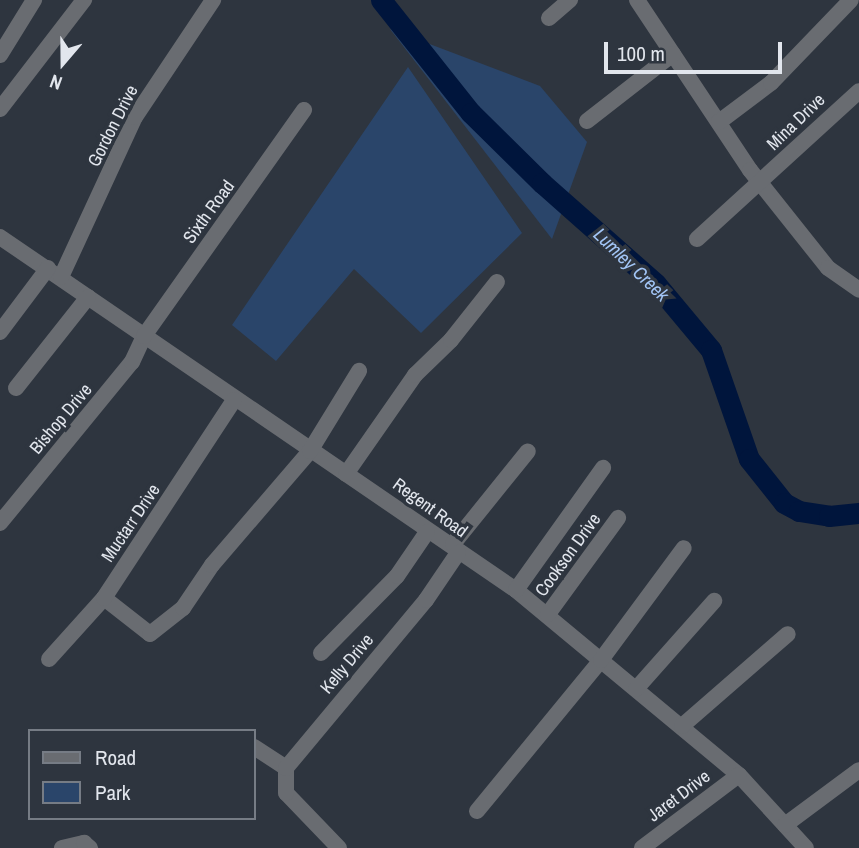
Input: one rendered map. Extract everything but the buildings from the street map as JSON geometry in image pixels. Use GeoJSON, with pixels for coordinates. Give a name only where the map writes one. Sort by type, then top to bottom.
{"type":"FeatureCollection","features":[{"type":"Feature","properties":{"kind":"street"},"geometry":{"type":"LineString","coordinates":[[0,55],[34,0]]}},
{"type":"Feature","properties":{"kind":"street"},"geometry":{"type":"LineString","coordinates":[[0,109],[84,0]]}},
{"type":"Feature","properties":{"kind":"street","name":"Gordon Drive"},"geometry":{"type":"LineString","coordinates":[[0,332],[55,273],[135,117],[213,0]]}},
{"type":"Feature","properties":{"kind":"street"},"geometry":{"type":"LineString","coordinates":[[549,18],[570,0]]}},
{"type":"Feature","properties":{"kind":"street"},"geometry":{"type":"LineString","coordinates":[[637,0],[761,183],[828,268],[859,290]]}},
{"type":"Feature","properties":{"kind":"street"},"geometry":{"type":"LineString","coordinates":[[719,122],[771,83],[851,0]]}},
{"type":"Feature","properties":{"kind":"street"},"geometry":{"type":"LineString","coordinates":[[587,121],[673,54]]}},
{"type":"Feature","properties":{"kind":"street","name":"Mina Drive"},"geometry":{"type":"LineString","coordinates":[[697,239],[859,91]]}},
{"type":"Feature","properties":{"kind":"street","name":"Sixth Road"},"geometry":{"type":"LineString","coordinates":[[144,336],[304,110]]}},
{"type":"Feature","properties":{"kind":"street","name":"Regent Road"},"geometry":{"type":"LineString","coordinates":[[1,239],[55,273],[234,400],[346,474],[427,532],[456,548],[548,614],[739,775],[806,848]]}},
{"type":"Feature","properties":{"kind":"street"},"geometry":{"type":"LineString","coordinates":[[346,474],[415,375],[451,341],[497,282]]}},
{"type":"Feature","properties":{"kind":"street"},"geometry":{"type":"LineString","coordinates":[[16,388],[88,297]]}},
{"type":"Feature","properties":{"kind":"street","name":"Bishop Drive"},"geometry":{"type":"LineString","coordinates":[[0,523],[108,395],[144,336]]}},
{"type":"Feature","properties":{"kind":"street"},"geometry":{"type":"LineString","coordinates":[[104,598],[150,634],[183,608],[212,565],[310,451],[359,371]]}},
{"type":"Feature","properties":{"kind":"street","name":"Muctarr Drive"},"geometry":{"type":"LineString","coordinates":[[49,659],[104,598],[234,400]]}},
{"type":"Feature","properties":{"kind":"street","name":"Kelly Drive"},"geometry":{"type":"LineString","coordinates":[[286,768],[426,600],[456,548],[528,452]]}},
{"type":"Feature","properties":{"kind":"street"},"geometry":{"type":"LineString","coordinates":[[516,590],[603,468]]}},
{"type":"Feature","properties":{"kind":"street","name":"Cookson Drive"},"geometry":{"type":"LineString","coordinates":[[548,614],[618,518]]}},
{"type":"Feature","properties":{"kind":"street"},"geometry":{"type":"LineString","coordinates":[[321,653],[397,576],[427,532]]}},
{"type":"Feature","properties":{"kind":"street"},"geometry":{"type":"LineString","coordinates":[[477,811],[601,660],[684,548]]}},
{"type":"Feature","properties":{"kind":"street"},"geometry":{"type":"LineString","coordinates":[[636,689],[714,601]]}},
{"type":"Feature","properties":{"kind":"street"},"geometry":{"type":"LineString","coordinates":[[682,726],[788,634]]}},
{"type":"Feature","properties":{"kind":"street"},"geometry":{"type":"LineString","coordinates":[[256,748],[286,768],[286,793],[339,848]]}},
{"type":"Feature","properties":{"kind":"street"},"geometry":{"type":"LineString","coordinates":[[785,825],[859,770]]}},
{"type":"Feature","properties":{"kind":"street","name":"Jaret Drive"},"geometry":{"type":"LineString","coordinates":[[642,848],[739,775]]}},
{"type":"Feature","properties":{"kind":"street"},"geometry":{"type":"LineString","coordinates":[[62,848],[84,843],[90,848]]}},
{"type":"Feature","properties":{"kind":"green space"},"geometry":{"type":"Polygon","coordinates":[[[390,29],[540,86],[587,142],[552,239],[390,29]]]}},
{"type":"Feature","properties":{"kind":"green space"},"geometry":{"type":"Polygon","coordinates":[[[408,67],[522,233],[421,333],[354,269],[276,361],[232,325],[408,67]]]}},
{"type":"Feature","properties":{"kind":"waterway","name":"Lumley Creek"},"geometry":{"type":"LineString","coordinates":[[381,0],[471,113],[542,183],[656,284],[711,350],[749,459],[784,503],[799,511],[829,516],[859,513]]}}]}
